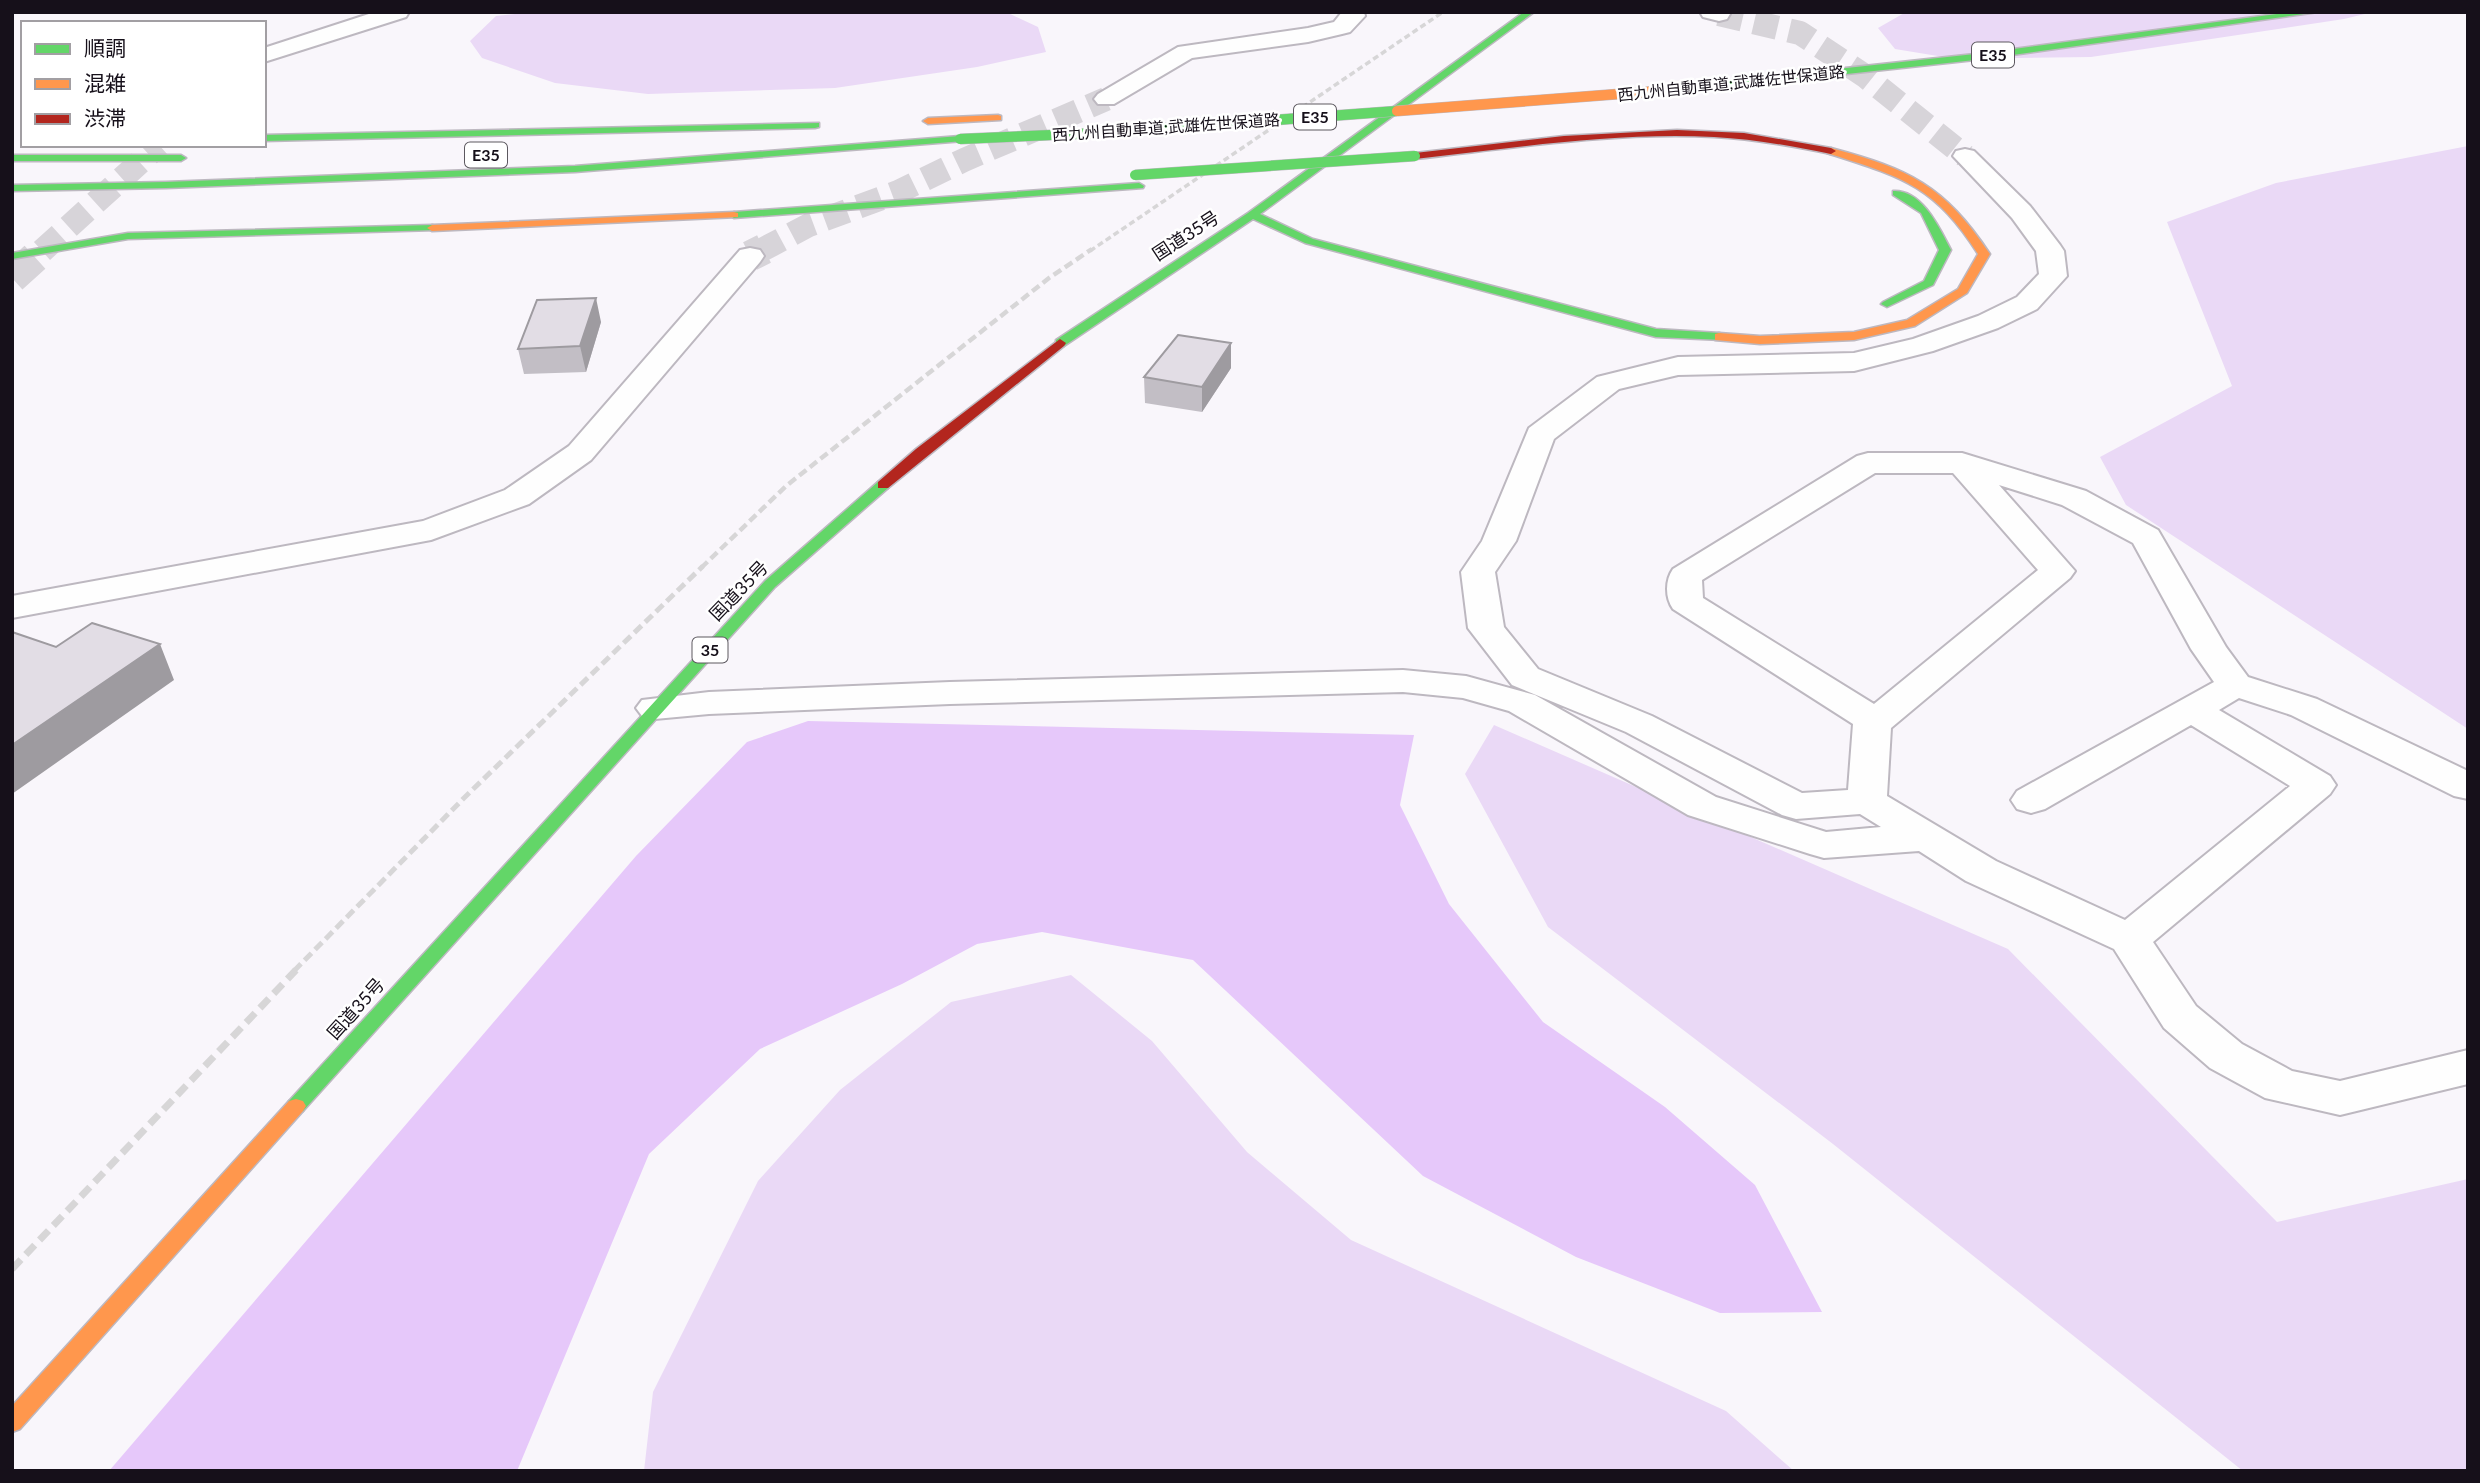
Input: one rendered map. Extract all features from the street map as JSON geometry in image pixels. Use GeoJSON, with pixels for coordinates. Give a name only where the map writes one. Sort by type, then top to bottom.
{"type":"FeatureCollection","features":[{"type":"Feature","properties":{"kind":"highway","name":"国道35号"},"geometry":{"type":"LineString","coordinates":[[12,1422],[480,900],[770,584],[921,452],[1079,329],[1252,215],[1530,12]]}},
{"type":"Feature","properties":{"kind":"highway","name":"西九州自動車道;武雄佐世保道路"},"geometry":{"type":"LineString","coordinates":[[550,153],[1099,133],[1671,90],[1984,56],[2314,12]]}},
{"type":"Feature","properties":{"kind":"highway"},"geometry":{"type":"LineString","coordinates":[[1396,93],[1452,89]]}},
{"type":"Feature","properties":{"kind":"highway"},"geometry":{"type":"LineString","coordinates":[[914,122],[1004,118]]}},
{"type":"Feature","properties":{"kind":"highway","name":"E35"},"geometry":{"type":"LineString","coordinates":[[266,138],[831,125]]}},
{"type":"Feature","properties":{"kind":"highway"},"geometry":{"type":"LineString","coordinates":[[1252,215],[1309,241],[1656,333],[1760,340],[1854,336],[1911,323],[1963,291],[1984,254],[1965,221],[1927,187],[1864,160],[1798,143],[1732,135],[1670,133],[1556,141],[1415,161]]}},
{"type":"Feature","properties":{"kind":"highway"},"geometry":{"type":"LineString","coordinates":[[12,187],[166,185],[575,169],[960,139]]}},
{"type":"Feature","properties":{"kind":"highway"},"geometry":{"type":"LineString","coordinates":[[12,256],[128,236],[503,226],[729,216],[1137,181],[1641,146],[1753,150],[1824,162],[1889,187],[1925,211],[1945,250],[1928,283],[1880,308],[1869,310]]}},
{"type":"Feature","properties":{"kind":"highway"},"geometry":{"type":"LineString","coordinates":[[12,158],[196,158]]}},
{"type":"Feature","properties":{"kind":"highway"},"geometry":{"type":"LineString","coordinates":[[830,192],[1137,181]]}},
{"type":"Feature","properties":{"kind":"highway"},"geometry":{"type":"LineString","coordinates":[[1252,215],[1306,221]]}},
{"type":"Feature","properties":{"kind":"street"},"geometry":{"type":"LineString","coordinates":[[266,54],[398,12]]}},
{"type":"Feature","properties":{"kind":"street"},"geometry":{"type":"LineString","coordinates":[[1106,108],[1186,52],[1308,35],[1342,27],[1354,16],[1353,12]]}},
{"type":"Feature","properties":{"kind":"street"},"geometry":{"type":"LineString","coordinates":[[1965,156],[2021,212],[2050,251],[2053,276],[2027,303],[1988,322],[1923,345],[1854,362],[1678,366],[1608,383],[1540,435],[1499,541],[1478,572],[1486,628],[1525,677],[1639,724],[1796,806],[1867,801],[1981,871],[2129,939],[2180,1017],[2226,1056],[2281,1086],[2340,1098],[2468,1067]]}},
{"type":"Feature","properties":{"kind":"street"},"geometry":{"type":"LineString","coordinates":[[12,607],[431,530],[517,497],[580,453],[750,256]]}},
{"type":"Feature","properties":{"kind":"street"},"geometry":{"type":"LineString","coordinates":[[1875,721],[1685,602],[1685,576],[1868,463],[1962,464],[2074,498],[2146,537],[2209,649],[2235,685],[2304,707],[2468,787]]}},
{"type":"Feature","properties":{"kind":"street"},"geometry":{"type":"LineString","coordinates":[[1867,801],[1872,724],[2058,571],[1962,464]]}},
{"type":"Feature","properties":{"kind":"street"},"geometry":{"type":"LineString","coordinates":[[655,708],[709,703],[950,694],[1362,682],[1403,681],[1465,687],[1522,703],[1702,806],[1824,845],[1928,836]]}},
{"type":"Feature","properties":{"kind":"street"},"geometry":{"type":"LineString","coordinates":[[2031,800],[2235,685]]}},
{"type":"Feature","properties":{"kind":"street"},"geometry":{"type":"LineString","coordinates":[[2129,939],[2316,785],[2193,710]]}},
{"type":"Feature","properties":{"kind":"shaded area"},"geometry":{"type":"Polygon","coordinates":[[[533,12],[1006,12],[1038,27],[1046,52],[977,67],[835,88],[648,94],[555,83],[482,58],[470,41],[496,16],[533,12]]]}},
{"type":"Feature","properties":{"kind":"shaded area"},"geometry":{"type":"Polygon","coordinates":[[[1906,12],[2373,12],[2344,19],[2091,57],[1956,59],[1895,49],[1878,28],[1906,12]]]}},
{"type":"Feature","properties":{"kind":"shaded area"},"geometry":{"type":"Polygon","coordinates":[[[2468,146],[2468,729],[2126,505],[2100,457],[2232,386],[2167,222],[2276,183],[2468,146]]]}},
{"type":"Feature","properties":{"kind":"shaded area"},"geometry":{"type":"Polygon","coordinates":[[[808,721],[1414,735],[1400,805],[1449,904],[1543,1022],[1665,1107],[1755,1185],[1822,1312],[1720,1313],[1576,1257],[1423,1176],[1193,960],[1042,932],[977,944],[902,984],[760,1049],[649,1154],[517,1471],[109,1471],[636,856],[747,742],[808,721]]]}},
{"type":"Feature","properties":{"kind":"shaded area"},"geometry":{"type":"Polygon","coordinates":[[[1494,725],[2008,949],[2277,1222],[2468,1179],[2468,1471],[2243,1471],[1833,1144],[1548,927],[1465,774],[1494,725]]]}},
{"type":"Feature","properties":{"kind":"shaded area"},"geometry":{"type":"Polygon","coordinates":[[[1071,975],[1152,1041],[1247,1152],[1351,1240],[1726,1411],[1794,1471],[644,1471],[653,1392],[758,1181],[840,1090],[951,1002],[1071,975]]]}},
{"type":"Feature","properties":{"kind":"building"},"geometry":{"type":"Polygon","coordinates":[[[596,298],[580,346],[518,349],[537,300],[596,298]]]}},
{"type":"Feature","properties":{"kind":"building"},"geometry":{"type":"Polygon","coordinates":[[[1178,335],[1231,343],[1202,387],[1144,377],[1178,335]]]}},
{"type":"Feature","properties":{"kind":"building"},"geometry":{"type":"Polygon","coordinates":[[[92,623],[160,644],[12,745],[12,632],[56,647],[92,623]]]}},
{"type":"Feature","properties":{"kind":"tunnel"},"geometry":{"type":"LineString","coordinates":[[1719,14],[1800,33],[1865,76],[1965,156]]}},
{"type":"Feature","properties":{"kind":"tunnel"},"geometry":{"type":"LineString","coordinates":[[760,251],[809,225],[898,192],[964,160],[1106,99]]}},
{"type":"Feature","properties":{"kind":"tunnel"},"geometry":{"type":"LineString","coordinates":[[42,251],[157,147]]}},
{"type":"Feature","properties":{"kind":"tunnel"},"geometry":{"type":"LineString","coordinates":[[12,278],[44,249]]}},
{"type":"Feature","properties":{"kind":"tunnel"},"geometry":{"type":"LineString","coordinates":[[760,251],[764,249]]}},
{"type":"Feature","properties":{"kind":"tunnel"},"geometry":{"type":"LineString","coordinates":[[750,256],[760,251]]}},
{"type":"Feature","properties":{"kind":"railway"},"geometry":{"type":"LineString","coordinates":[[1090,251],[1443,12]]}},
{"type":"Feature","properties":{"kind":"railway"},"geometry":{"type":"LineString","coordinates":[[701,568],[786,486],[1049,278],[1092,249]]}},
{"type":"Feature","properties":{"kind":"railway"},"geometry":{"type":"LineString","coordinates":[[294,971],[464,798],[703,566]]}},
{"type":"Feature","properties":{"kind":"railway"},"geometry":{"type":"LineString","coordinates":[[12,1269],[296,970]]}},
{"type":"Feature","properties":{"kind":"traffic: fast"},"geometry":{"type":"LineString","coordinates":[[1060,343],[1252,215],[1530,12]]}},
{"type":"Feature","properties":{"kind":"traffic: fast"},"geometry":{"type":"LineString","coordinates":[[1671,90],[1984,56],[2314,12]]}},
{"type":"Feature","properties":{"kind":"traffic: fast"},"geometry":{"type":"LineString","coordinates":[[960,139],[1099,133],[1397,111]]}},
{"type":"Feature","properties":{"kind":"traffic: fast"},"geometry":{"type":"LineString","coordinates":[[266,138],[815,125]]}},
{"type":"Feature","properties":{"kind":"traffic: fast"},"geometry":{"type":"LineString","coordinates":[[12,188],[166,185],[575,169],[960,139]]}},
{"type":"Feature","properties":{"kind":"traffic: fast"},"geometry":{"type":"LineString","coordinates":[[1135,175],[1415,156]]}},
{"type":"Feature","properties":{"kind":"traffic: fast"},"geometry":{"type":"LineString","coordinates":[[12,158],[181,158]]}},
{"type":"Feature","properties":{"kind":"traffic: fast"},"geometry":{"type":"LineString","coordinates":[[734,215],[1139,186]]}},
{"type":"Feature","properties":{"kind":"traffic: fast"},"geometry":{"type":"LineString","coordinates":[[1887,304],[1929,283],[1945,250],[1925,211],[1897,193]]}},
{"type":"Feature","properties":{"kind":"traffic: fast"},"geometry":{"type":"LineString","coordinates":[[1252,215],[1309,241],[1656,333],[1719,337]]}},
{"type":"Feature","properties":{"kind":"traffic: fast"},"geometry":{"type":"LineString","coordinates":[[12,256],[128,236],[432,228]]}},
{"type":"Feature","properties":{"kind":"traffic: fast"},"geometry":{"type":"LineString","coordinates":[[296,1106],[770,584],[883,485]]}},
{"type":"Feature","properties":{"kind":"traffic: slow"},"geometry":{"type":"LineString","coordinates":[[1397,111],[1671,90]]}},
{"type":"Feature","properties":{"kind":"traffic: slow"},"geometry":{"type":"LineString","coordinates":[[928,121],[998,118]]}},
{"type":"Feature","properties":{"kind":"traffic: slow"},"geometry":{"type":"LineString","coordinates":[[1719,337],[1760,340],[1854,336],[1911,323],[1963,291],[1984,254],[1953,211],[1920,184],[1881,167],[1831,151]]}},
{"type":"Feature","properties":{"kind":"traffic: slow"},"geometry":{"type":"LineString","coordinates":[[432,228],[734,215]]}},
{"type":"Feature","properties":{"kind":"traffic: slow"},"geometry":{"type":"LineString","coordinates":[[12,1422],[296,1106]]}},
{"type":"Feature","properties":{"kind":"traffic: jam"},"geometry":{"type":"LineString","coordinates":[[1415,156],[1564,139],[1677,133],[1744,136],[1831,151]]}},
{"type":"Feature","properties":{"kind":"traffic: jam"},"geometry":{"type":"LineString","coordinates":[[883,485],[1060,343]]}}]}
